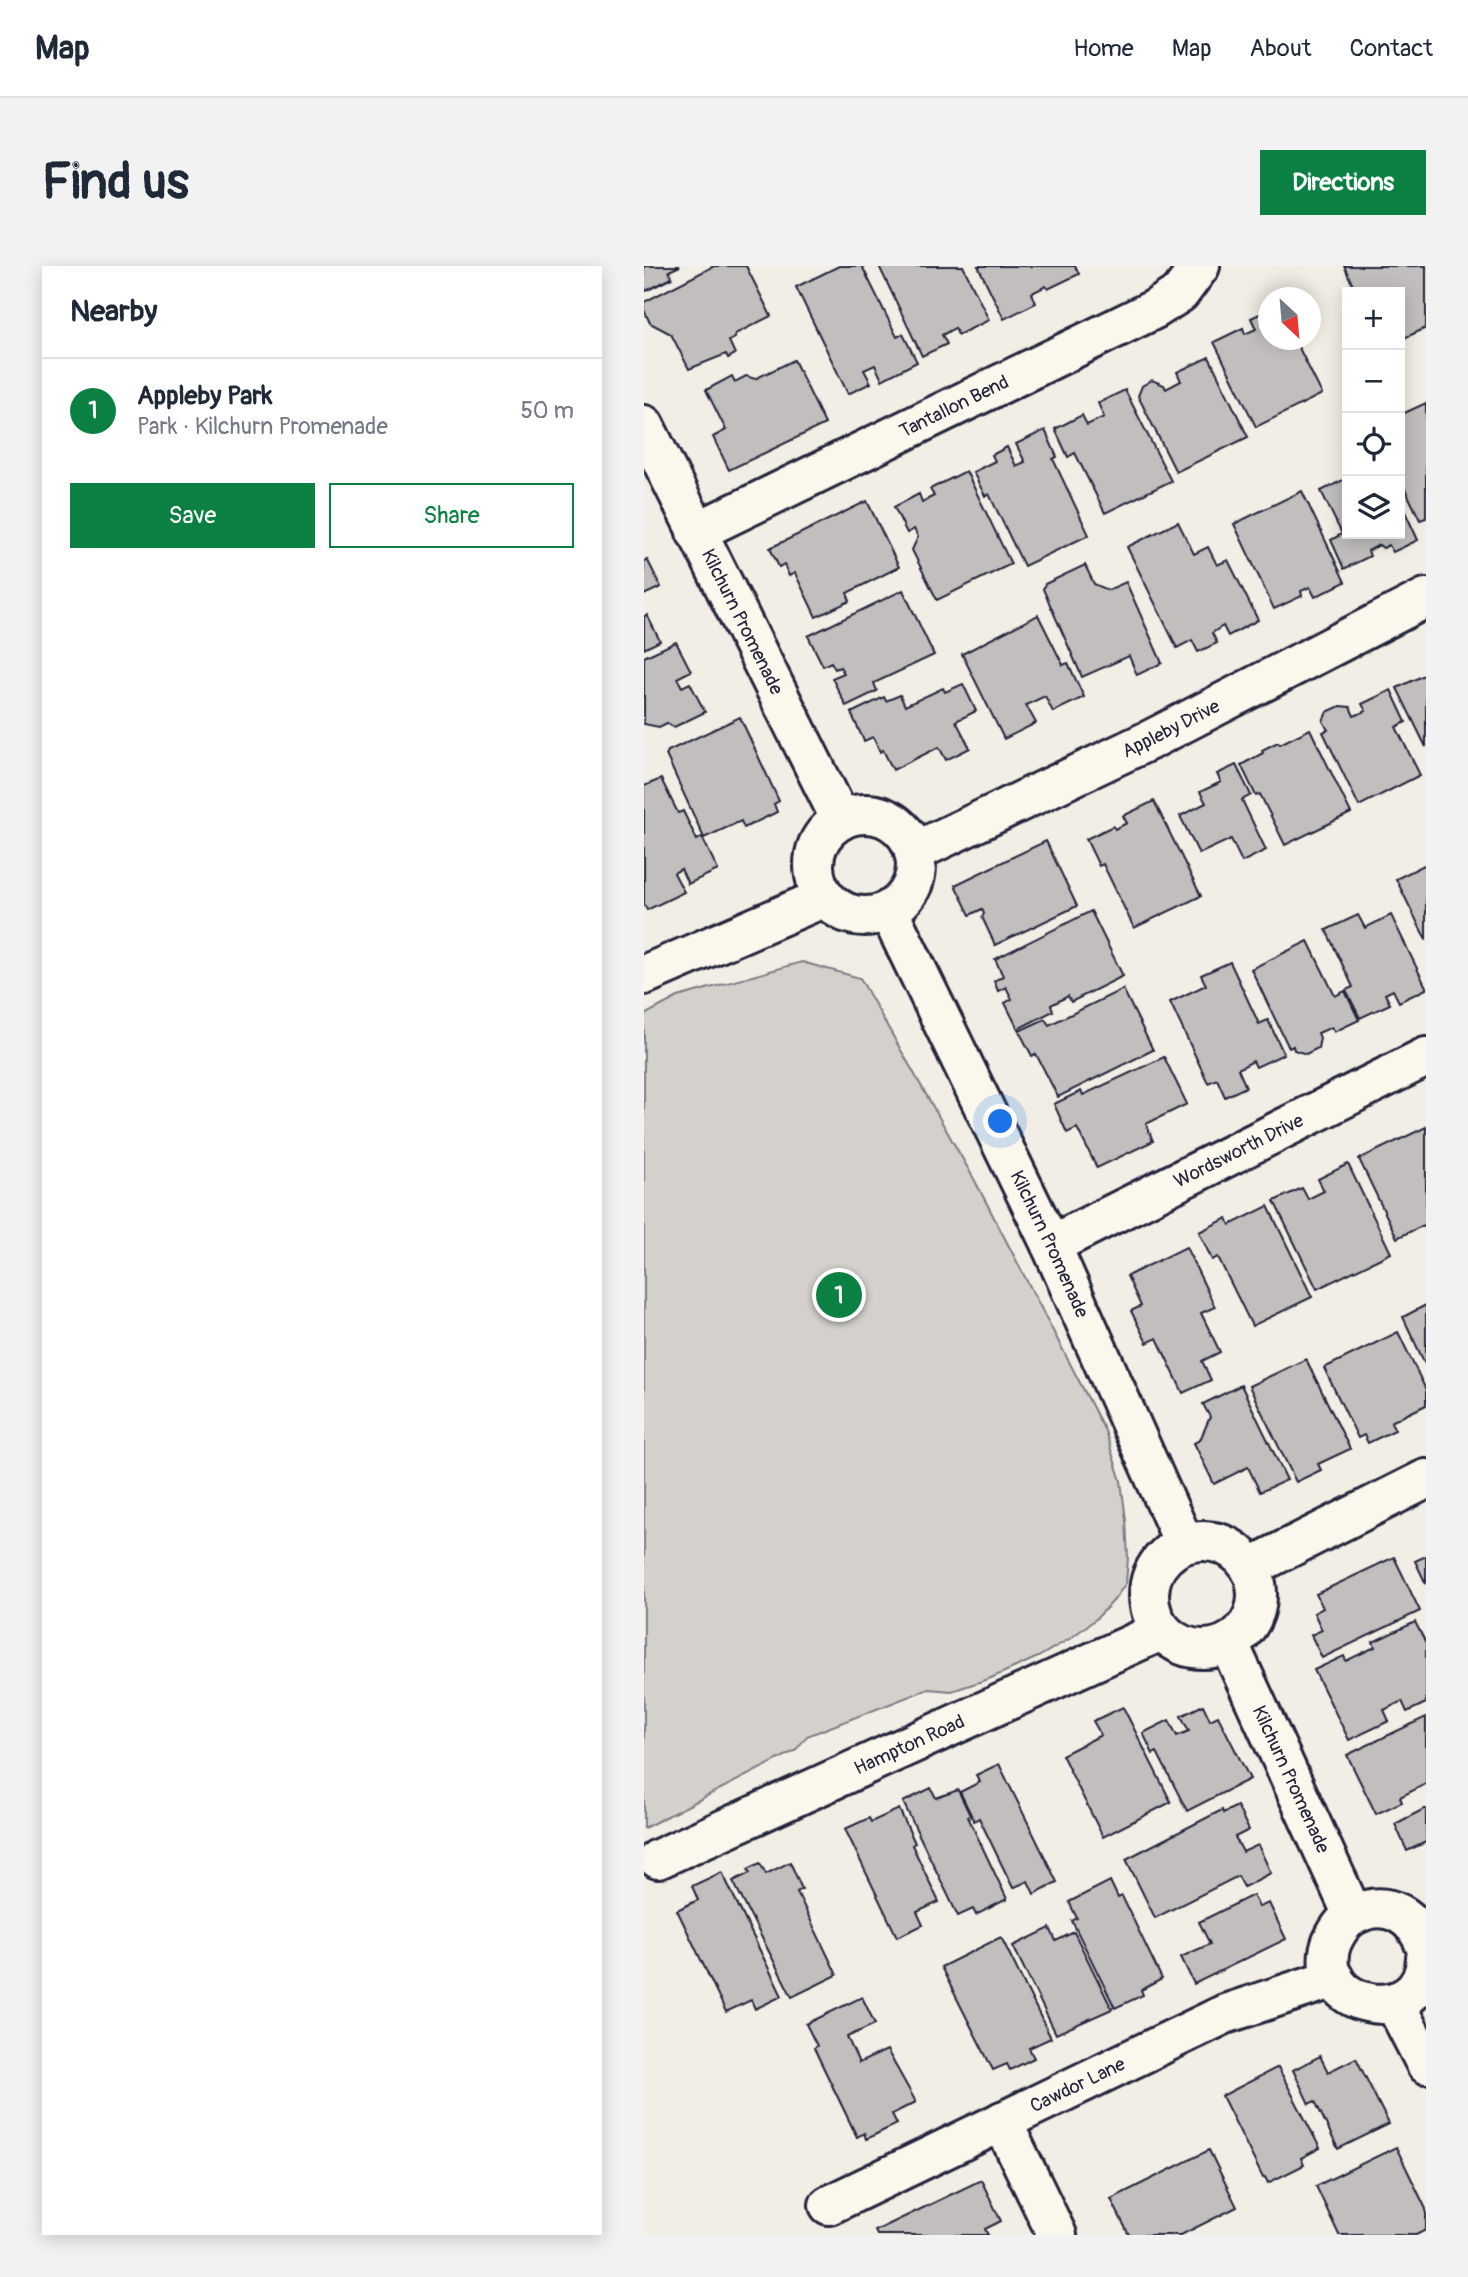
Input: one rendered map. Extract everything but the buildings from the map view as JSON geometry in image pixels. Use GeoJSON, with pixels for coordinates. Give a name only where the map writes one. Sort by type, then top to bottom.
{"type":"FeatureCollection","features":[{"type":"Feature","properties":{"kind":"street","name":"Tantallon Bend"},"geometry":{"type":"LineString","coordinates":[[695,532],[1155,309],[1180,293],[1200,266]]}},
{"type":"Feature","properties":{"kind":"street","name":"Kilchurn Promenade"},"geometry":{"type":"LineString","coordinates":[[644,425],[695,532],[841,820]]}},
{"type":"Feature","properties":{"kind":"street","name":"Appleby Drive"},"geometry":{"type":"LineString","coordinates":[[914,852],[1152,739],[1426,598]]}},
{"type":"Feature","properties":{"kind":"street"},"geometry":{"type":"LineString","coordinates":[[858,814],[876,815],[893,822],[906,835],[914,852],[916,869],[912,886],[902,900],[888,910],[871,915],[854,915],[838,909],[825,897],[816,881],[814,864],[817,846],[827,831],[841,820],[858,814]]}},
{"type":"Feature","properties":{"kind":"street"},"geometry":{"type":"LineString","coordinates":[[644,975],[825,897]]}},
{"type":"Feature","properties":{"kind":"street","name":"Kilchurn Promenade"},"geometry":{"type":"LineString","coordinates":[[888,910],[1051,1245],[1184,1544]]}},
{"type":"Feature","properties":{"kind":"street","name":"Wordsworth Drive"},"geometry":{"type":"LineString","coordinates":[[1051,1245],[1426,1057]]}},
{"type":"Feature","properties":{"kind":"street"},"geometry":{"type":"LineString","coordinates":[[1251,1567],[1426,1479]]}},
{"type":"Feature","properties":{"kind":"street"},"geometry":{"type":"LineString","coordinates":[[1204,1540],[1224,1544],[1241,1555],[1251,1567],[1257,1584],[1258,1603],[1252,1620],[1241,1635],[1228,1644],[1211,1649],[1193,1649],[1176,1643],[1161,1631],[1148,1602],[1149,1582],[1158,1563],[1172,1550],[1184,1544],[1204,1540]]}},
{"type":"Feature","properties":{"kind":"street","name":"Hampton Road"},"geometry":{"type":"LineString","coordinates":[[658,1859],[1161,1631]]}},
{"type":"Feature","properties":{"kind":"street","name":"Kilchurn Promenade"},"geometry":{"type":"LineString","coordinates":[[1228,1644],[1353,1914]]}},
{"type":"Feature","properties":{"kind":"street"},"geometry":{"type":"LineString","coordinates":[[1386,1908],[1402,1914],[1425,1942],[1420,1982],[1408,1994],[1394,2002],[1377,2005],[1360,2002],[1346,1993],[1334,1978],[1329,1962],[1331,1945],[1338,1930],[1353,1914],[1386,1908]]}},
{"type":"Feature","properties":{"kind":"street","name":"Cawdor Lane"},"geometry":{"type":"LineString","coordinates":[[828,2205],[1225,2014],[1334,1978]]}},
{"type":"Feature","properties":{"kind":"street"},"geometry":{"type":"LineString","coordinates":[[1394,2002],[1426,2064]]}},
{"type":"Feature","properties":{"kind":"street"},"geometry":{"type":"LineString","coordinates":[[1002,2121],[1057,2235]]}},
{"type":"Feature","properties":{"kind":"shaded area"},"geometry":{"type":"Polygon","coordinates":[[[802,962],[860,978],[974,1179],[1105,1431],[1121,1481],[1128,1558],[1126,1583],[1097,1618],[1071,1638],[1038,1657],[991,1678],[952,1691],[928,1689],[807,1736],[795,1751],[644,1828],[644,1015],[678,997],[802,962]]]}},
{"type":"Feature","properties":{"kind":"place","name":"Appleby Park"},"geometry":{"type":"Point","coordinates":[839,1295]}}]}
